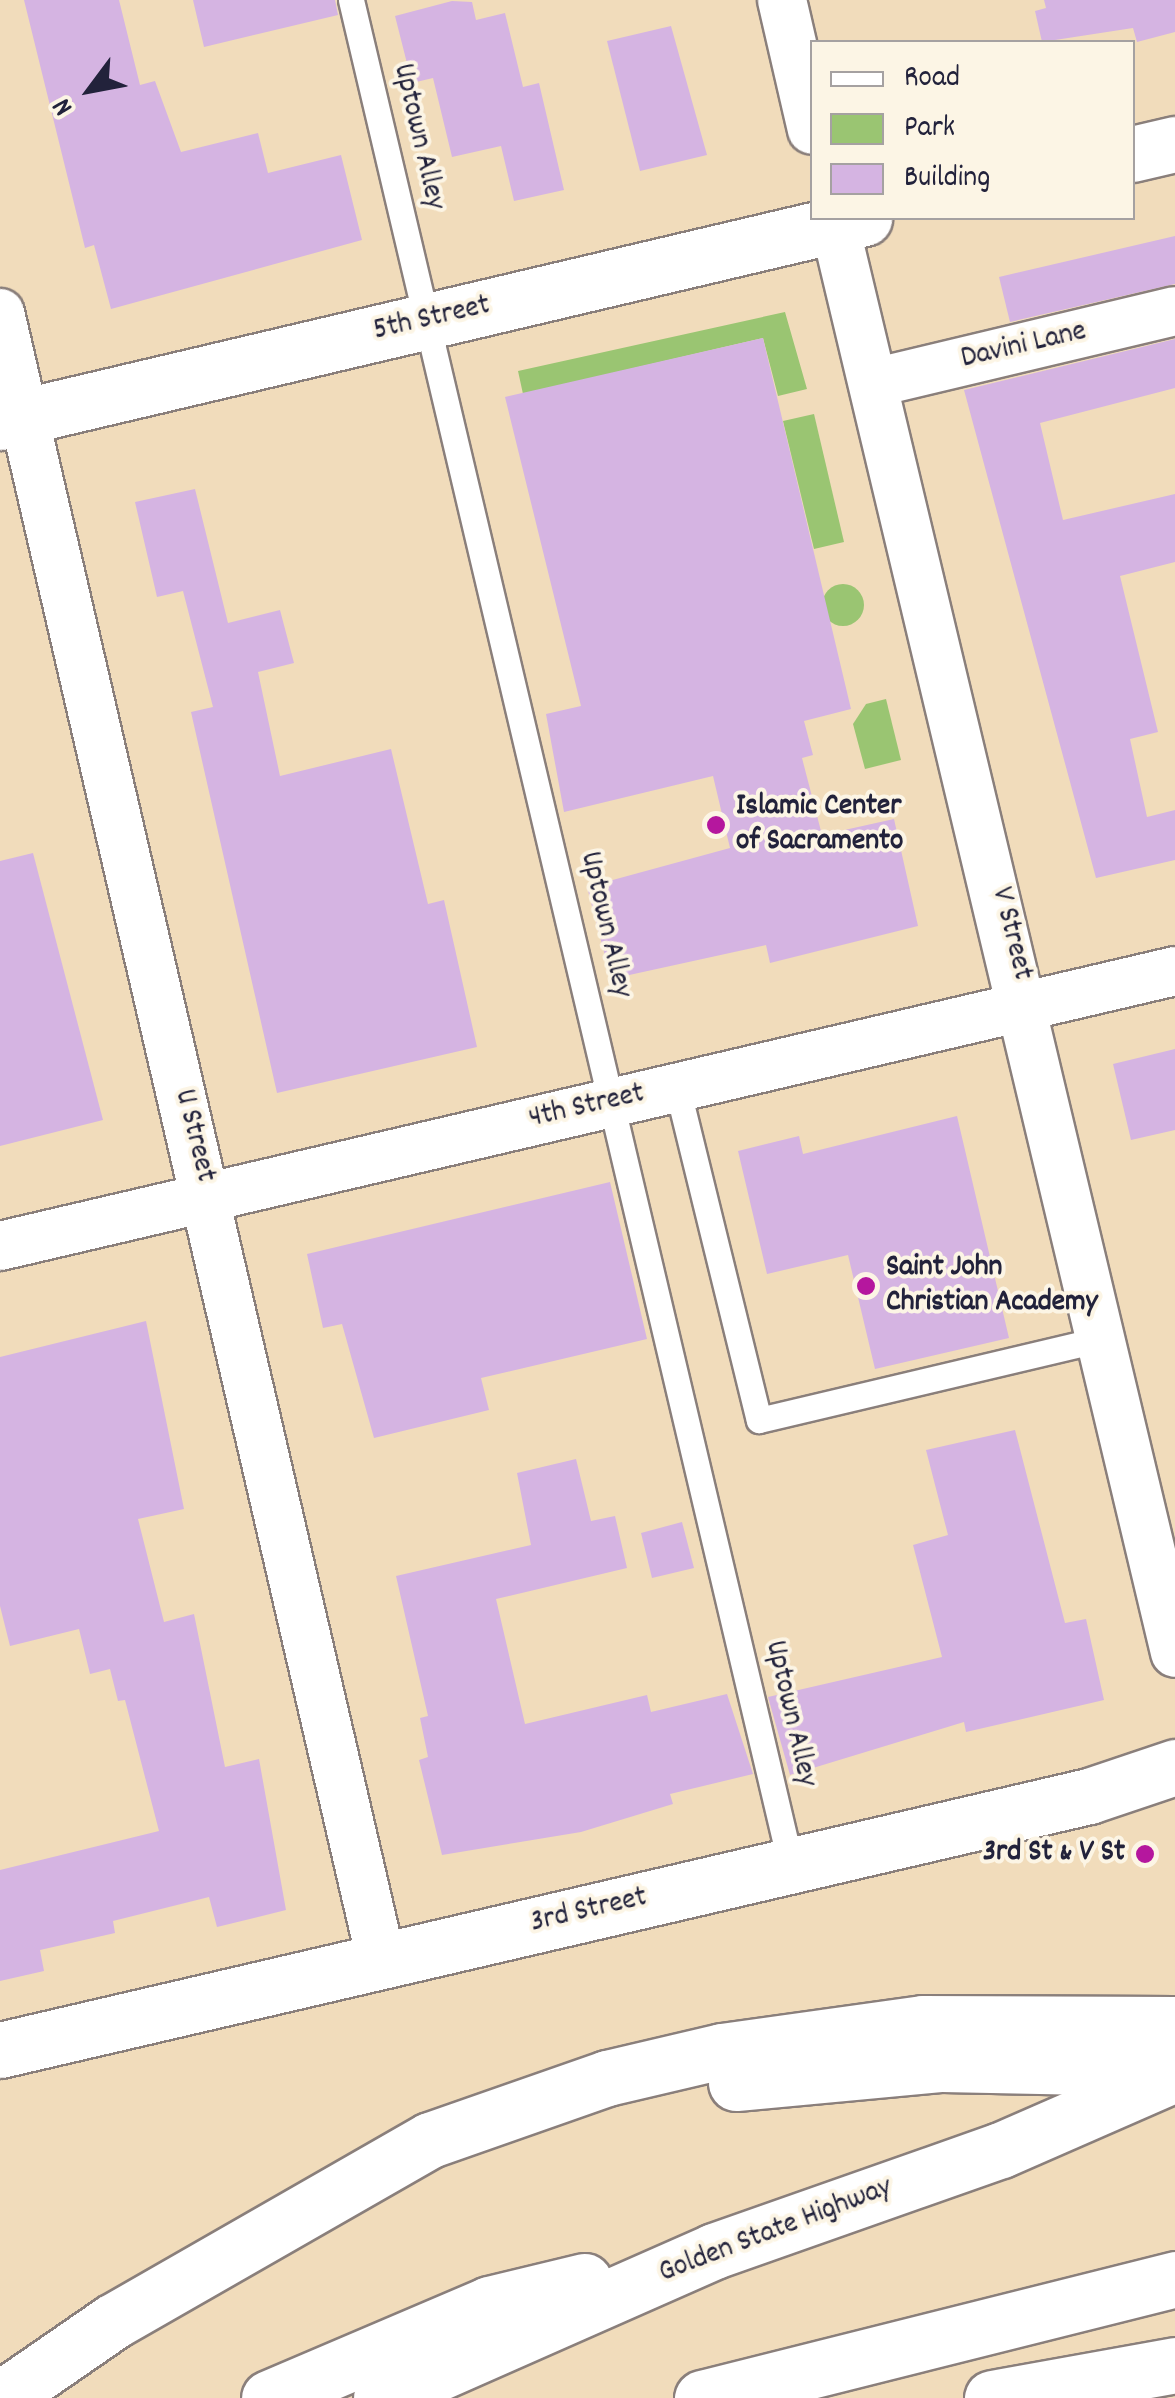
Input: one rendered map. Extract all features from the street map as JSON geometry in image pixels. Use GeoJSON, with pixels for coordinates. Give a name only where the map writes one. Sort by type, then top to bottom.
{"type":"FeatureCollection","features":[{"type":"Feature","properties":{"kind":"main road"},"geometry":{"type":"LineString","coordinates":[[1135,153],[1175,144]]}},
{"type":"Feature","properties":{"kind":"main road","name":"5th Street"},"geometry":{"type":"LineString","coordinates":[[12,419],[844,220]]}},
{"type":"Feature","properties":{"kind":"main road","name":"3rd Street"},"geometry":{"type":"LineString","coordinates":[[0,2050],[790,1865],[1175,1767]]}},
{"type":"Feature","properties":{"kind":"main road"},"geometry":{"type":"LineString","coordinates":[[2,2398],[112,2322],[376,2176],[430,2140],[522,2106],[722,2051],[922,2023],[1175,2024]]}},
{"type":"Feature","properties":{"kind":"main road"},"geometry":{"type":"LineString","coordinates":[[376,2176],[704,2087],[942,2064],[1175,2072]]}},
{"type":"Feature","properties":{"kind":"main road","name":"Golden State Highway"},"geometry":{"type":"LineString","coordinates":[[382,2398],[714,2251],[1001,2150],[1175,2072]]}},
{"type":"Feature","properties":{"kind":"main road"},"geometry":{"type":"LineString","coordinates":[[269,2398],[489,2304],[714,2251]]}},
{"type":"Feature","properties":{"kind":"main road"},"geometry":{"type":"LineString","coordinates":[[702,2398],[1026,2309],[1175,2279]]}},
{"type":"Feature","properties":{"kind":"main road"},"geometry":{"type":"LineString","coordinates":[[992,2398],[1175,2365]]}},
{"type":"Feature","properties":{"kind":"street"},"geometry":{"type":"LineString","coordinates":[[782,0],[810,121]]}},
{"type":"Feature","properties":{"kind":"street","name":"V Street"},"geometry":{"type":"LineString","coordinates":[[844,220],[873,383],[1027,1006],[1175,1653]]}},
{"type":"Feature","properties":{"kind":"street","name":"Davini Lane"},"geometry":{"type":"LineString","coordinates":[[873,383],[1175,311]]}},
{"type":"Feature","properties":{"kind":"street","name":"U Street"},"geometry":{"type":"LineString","coordinates":[[0,314],[12,419],[208,1197],[381,1959]]}},
{"type":"Feature","properties":{"kind":"street","name":"4th Street"},"geometry":{"type":"LineString","coordinates":[[0,1246],[1175,971]]}},
{"type":"Feature","properties":{"kind":"lane","name":"Uptown Alley"},"geometry":{"type":"LineString","coordinates":[[351,0],[614,1102],[790,1865]]}},
{"type":"Feature","properties":{"kind":"lane"},"geometry":{"type":"LineString","coordinates":[[677,1087],[759,1420],[1102,1339]]}},
{"type":"Feature","properties":{"kind":"green space"},"geometry":{"type":"Polygon","coordinates":[[[785,312],[807,389],[778,396],[763,338],[523,394],[518,371],[785,312]]]}},
{"type":"Feature","properties":{"kind":"green space"},"geometry":{"type":"Polygon","coordinates":[[[814,414],[844,542],[814,549],[783,421],[814,414]]]}},
{"type":"Feature","properties":{"kind":"green space"},"geometry":{"type":"Polygon","coordinates":[[[843,584],[858,590],[864,605],[858,620],[843,626],[828,620],[822,605],[828,590],[843,584]]]}},
{"type":"Feature","properties":{"kind":"green space"},"geometry":{"type":"Polygon","coordinates":[[[886,699],[901,760],[865,769],[853,724],[866,704],[886,699]]]}},
{"type":"Feature","properties":{"kind":"building"},"geometry":{"type":"Polygon","coordinates":[[[24,0],[119,0],[140,85],[155,81],[181,152],[258,133],[268,173],[341,155],[362,240],[111,309],[94,245],[85,248],[24,0]]]}},
{"type":"Feature","properties":{"kind":"building"},"geometry":{"type":"Polygon","coordinates":[[[193,0],[335,0],[338,15],[204,47],[193,0]]]}},
{"type":"Feature","properties":{"kind":"building"},"geometry":{"type":"Polygon","coordinates":[[[1044,0],[1175,0],[1175,32],[1137,42],[1133,28],[1042,40],[1035,11],[1046,8],[1044,0]]]}},
{"type":"Feature","properties":{"kind":"building"},"geometry":{"type":"Polygon","coordinates":[[[452,1],[472,2],[476,20],[505,13],[523,87],[539,83],[564,190],[514,201],[501,146],[452,157],[433,78],[412,83],[395,16],[452,1]]]}},
{"type":"Feature","properties":{"kind":"building"},"geometry":{"type":"Polygon","coordinates":[[[671,26],[707,155],[640,171],[607,41],[671,26]]]}},
{"type":"Feature","properties":{"kind":"building"},"geometry":{"type":"Polygon","coordinates":[[[1175,236],[1175,284],[1010,322],[999,277],[1175,236]]]}},
{"type":"Feature","properties":{"kind":"building"},"geometry":{"type":"Polygon","coordinates":[[[763,338],[851,709],[804,721],[813,755],[802,758],[822,835],[894,819],[918,926],[770,963],[766,945],[611,979],[587,887],[730,848],[713,776],[564,812],[546,714],[581,706],[505,397],[763,338]]]}},
{"type":"Feature","properties":{"kind":"building"},"geometry":{"type":"Polygon","coordinates":[[[1175,339],[1175,388],[1040,423],[1063,520],[1175,494],[1175,562],[1120,576],[1158,732],[1130,739],[1147,817],[1175,810],[1175,860],[1096,878],[964,390],[1175,339]]]}},
{"type":"Feature","properties":{"kind":"building"},"geometry":{"type":"Polygon","coordinates":[[[195,489],[228,623],[280,610],[294,663],[258,672],[280,776],[391,749],[428,904],[444,900],[477,1047],[277,1093],[191,712],[213,707],[183,591],[157,597],[135,502],[195,489]]]}},
{"type":"Feature","properties":{"kind":"building"},"geometry":{"type":"Polygon","coordinates":[[[33,853],[103,1120],[0,1146],[0,861],[33,853]]]}},
{"type":"Feature","properties":{"kind":"building"},"geometry":{"type":"Polygon","coordinates":[[[1175,1049],[1175,1130],[1131,1140],[1113,1064],[1175,1049]]]}},
{"type":"Feature","properties":{"kind":"building"},"geometry":{"type":"Polygon","coordinates":[[[957,1116],[1009,1338],[875,1369],[848,1255],[767,1274],[738,1151],[799,1136],[803,1154],[957,1116]]]}},
{"type":"Feature","properties":{"kind":"building"},"geometry":{"type":"Polygon","coordinates":[[[610,1182],[647,1339],[481,1378],[489,1410],[374,1438],[342,1324],[323,1328],[307,1254],[610,1182]]]}},
{"type":"Feature","properties":{"kind":"building"},"geometry":{"type":"Polygon","coordinates":[[[146,1321],[184,1509],[138,1519],[164,1622],[194,1614],[225,1767],[259,1759],[286,1910],[217,1927],[209,1897],[113,1921],[115,1933],[40,1950],[44,1971],[0,1981],[0,1870],[159,1831],[125,1700],[118,1701],[110,1669],[90,1674],[79,1629],[10,1646],[0,1606],[0,1357],[146,1321]]]}},
{"type":"Feature","properties":{"kind":"building"},"geometry":{"type":"Polygon","coordinates":[[[1015,1430],[1065,1623],[1086,1619],[1104,1700],[966,1732],[964,1722],[790,1775],[768,1697],[942,1657],[913,1545],[948,1535],[926,1450],[1015,1430]]]}},
{"type":"Feature","properties":{"kind":"building"},"geometry":{"type":"Polygon","coordinates":[[[576,1459],[591,1521],[615,1516],[627,1568],[496,1599],[525,1724],[647,1695],[651,1712],[727,1694],[753,1774],[670,1794],[673,1804],[581,1832],[442,1855],[419,1760],[428,1757],[420,1718],[428,1716],[396,1576],[531,1545],[517,1473],[576,1459]]]}},
{"type":"Feature","properties":{"kind":"building"},"geometry":{"type":"Polygon","coordinates":[[[682,1522],[694,1568],[652,1578],[641,1533],[682,1522]]]}},
{"type":"Feature","properties":{"kind":"place","name":"Islamic Center of Sacramento"},"geometry":{"type":"Point","coordinates":[716,825]}},
{"type":"Feature","properties":{"kind":"place","name":"Saint John Christian Academy"},"geometry":{"type":"Point","coordinates":[866,1286]}},
{"type":"Feature","properties":{"kind":"place","name":"3rd St & V St"},"geometry":{"type":"Point","coordinates":[1145,1854]}}]}
